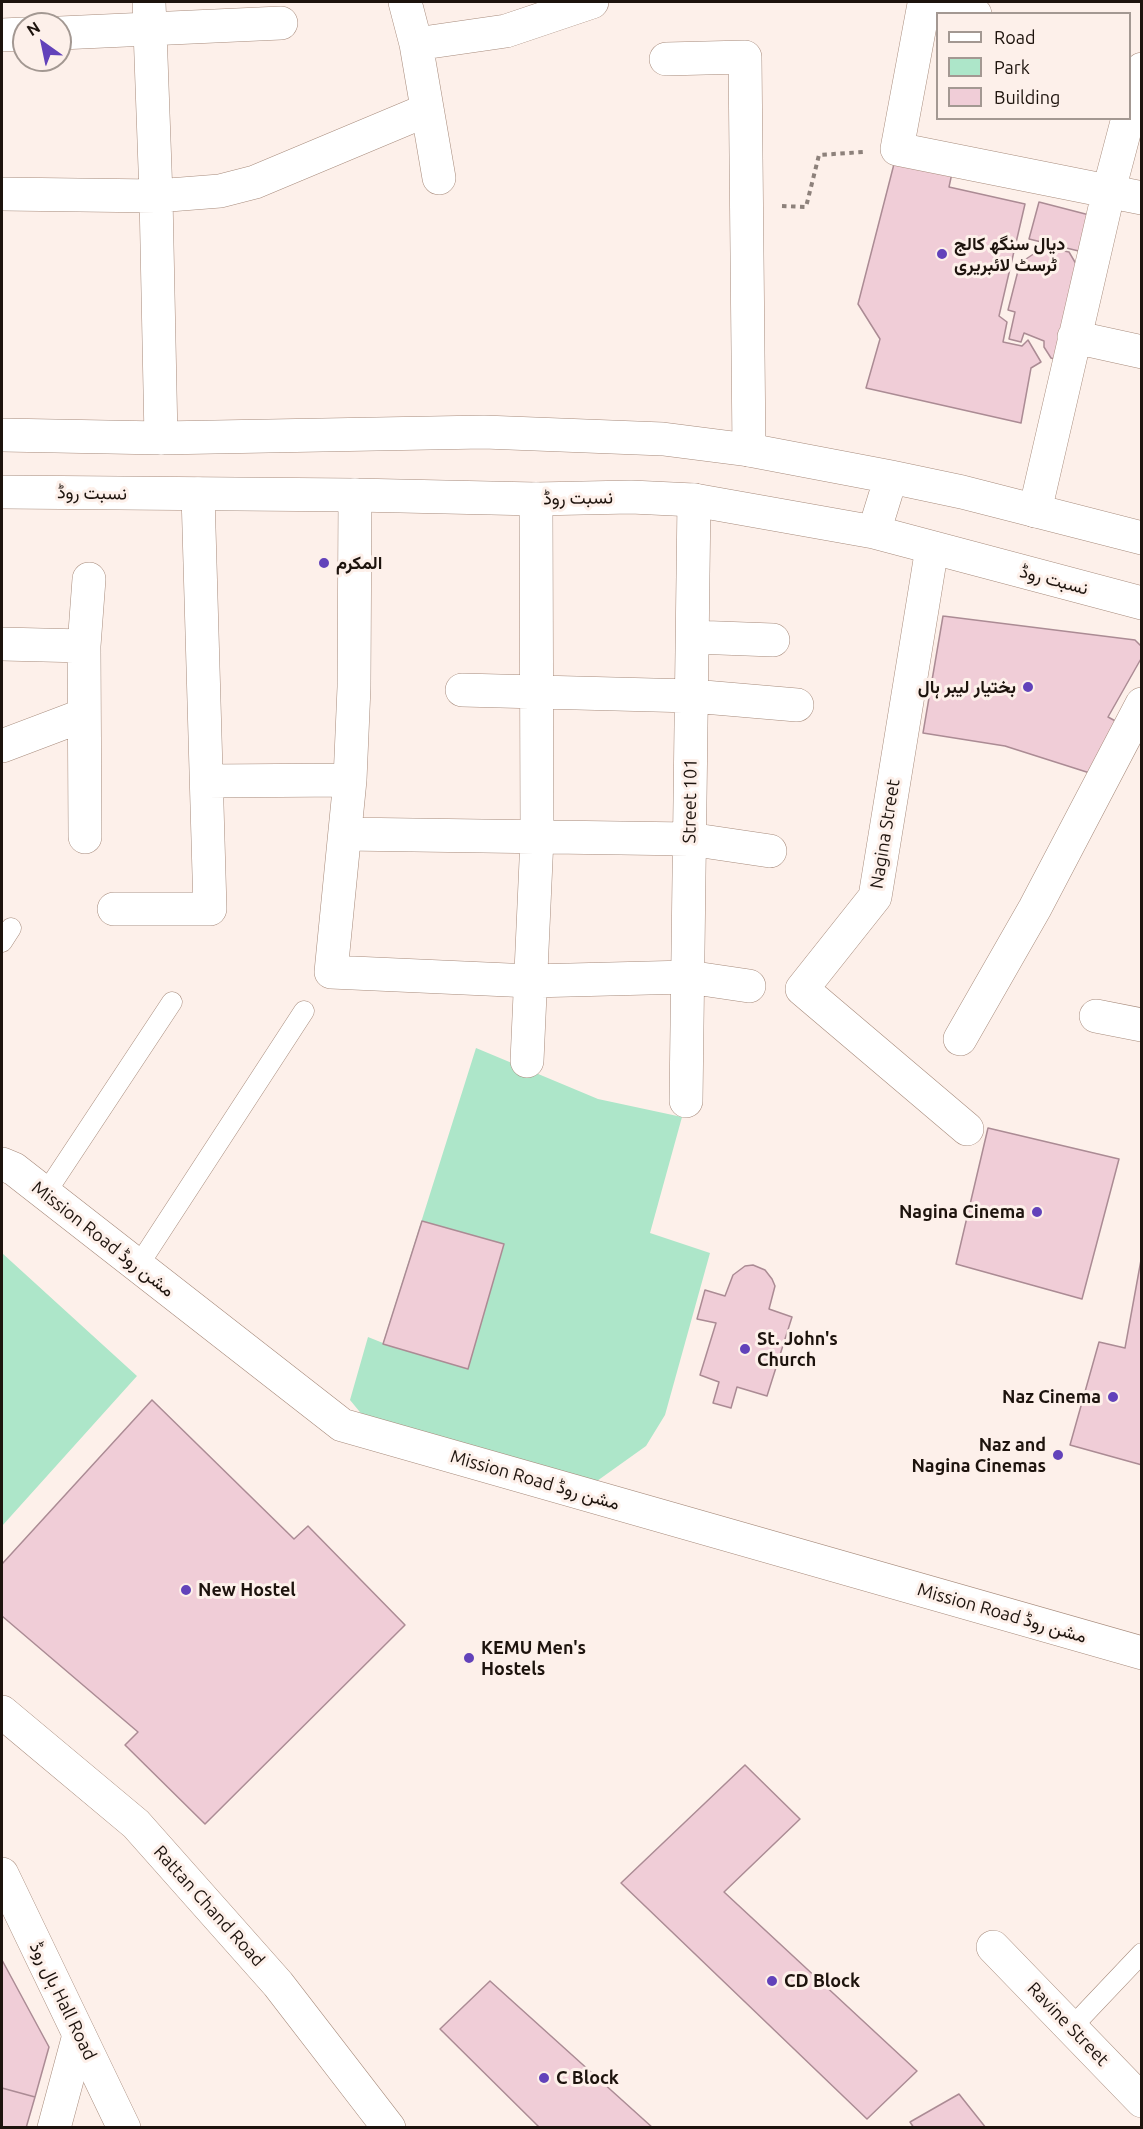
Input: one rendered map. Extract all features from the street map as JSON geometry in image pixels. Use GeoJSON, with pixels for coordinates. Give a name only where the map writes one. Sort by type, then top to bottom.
{"type":"FeatureCollection","features":[{"type":"Feature","properties":{"kind":"street"},"geometry":{"type":"LineString","coordinates":[[405,2],[416,44],[439,178]]}},
{"type":"Feature","properties":{"kind":"street"},"geometry":{"type":"LineString","coordinates":[[416,44],[506,31],[592,2]]}},
{"type":"Feature","properties":{"kind":"street"},"geometry":{"type":"LineString","coordinates":[[965,12],[924,4],[897,149],[1142,198]]}},
{"type":"Feature","properties":{"kind":"street"},"geometry":{"type":"LineString","coordinates":[[72,31],[149,16],[281,23]]}},
{"type":"Feature","properties":{"kind":"street"},"geometry":{"type":"LineString","coordinates":[[149,16],[156,196],[161,438]]}},
{"type":"Feature","properties":{"kind":"street"},"geometry":{"type":"LineString","coordinates":[[666,59],[745,57],[749,450]]}},
{"type":"Feature","properties":{"kind":"street"},"geometry":{"type":"LineString","coordinates":[[1131,110],[1142,69]]}},
{"type":"Feature","properties":{"kind":"street"},"geometry":{"type":"LineString","coordinates":[[2,195],[156,196],[220,191],[243,186],[427,110]]}},
{"type":"Feature","properties":{"kind":"street"},"geometry":{"type":"LineString","coordinates":[[1035,511],[1074,337],[1127,120]]}},
{"type":"Feature","properties":{"kind":"street"},"geometry":{"type":"LineString","coordinates":[[1074,337],[1142,352]]}},
{"type":"Feature","properties":{"kind":"street"},"geometry":{"type":"LineString","coordinates":[[2,435],[161,438],[484,432],[663,439],[749,450],[891,477],[962,492],[1142,538]]}},
{"type":"Feature","properties":{"kind":"street"},"geometry":{"type":"LineString","coordinates":[[874,532],[891,477]]}},
{"type":"Feature","properties":{"kind":"street","name":"نسبت روڈ"},"geometry":{"type":"LineString","coordinates":[[2,492],[536,499],[631,497],[694,500],[874,532],[1142,603]]}},
{"type":"Feature","properties":{"kind":"street"},"geometry":{"type":"LineString","coordinates":[[114,909],[210,909],[198,494]]}},
{"type":"Feature","properties":{"kind":"street"},"geometry":{"type":"LineString","coordinates":[[354,495],[354,687],[350,780],[331,972],[531,981],[688,977],[749,986]]}},
{"type":"Feature","properties":{"kind":"street"},"geometry":{"type":"LineString","coordinates":[[527,1061],[537,838],[536,499]]}},
{"type":"Feature","properties":{"kind":"street","name":"Street 101"},"geometry":{"type":"LineString","coordinates":[[686,1101],[694,500]]}},
{"type":"Feature","properties":{"kind":"street","name":"Nagina Street"},"geometry":{"type":"LineString","coordinates":[[932,548],[875,897],[802,989],[967,1129]]}},
{"type":"Feature","properties":{"kind":"street"},"geometry":{"type":"LineString","coordinates":[[85,837],[84,646],[89,579]]}},
{"type":"Feature","properties":{"kind":"street"},"geometry":{"type":"LineString","coordinates":[[693,637],[773,640]]}},
{"type":"Feature","properties":{"kind":"street"},"geometry":{"type":"LineString","coordinates":[[2,644],[84,646]]}},
{"type":"Feature","properties":{"kind":"street"},"geometry":{"type":"LineString","coordinates":[[462,690],[692,696],[797,705]]}},
{"type":"Feature","properties":{"kind":"street"},"geometry":{"type":"LineString","coordinates":[[960,1039],[1035,908],[1142,704]]}},
{"type":"Feature","properties":{"kind":"street"},"geometry":{"type":"LineString","coordinates":[[2,746],[84,715]]}},
{"type":"Feature","properties":{"kind":"street"},"geometry":{"type":"LineString","coordinates":[[207,781],[350,780]]}},
{"type":"Feature","properties":{"kind":"street"},"geometry":{"type":"LineString","coordinates":[[345,834],[690,839],[770,851]]}},
{"type":"Feature","properties":{"kind":"street"},"geometry":{"type":"LineString","coordinates":[[1096,1016],[1142,1024]]}},
{"type":"Feature","properties":{"kind":"street","name":"Mission Road مشن روڈ"},"geometry":{"type":"LineString","coordinates":[[2,1164],[14,1169],[342,1425],[1142,1653]]}},
{"type":"Feature","properties":{"kind":"street","name":"Rattan Chand Road"},"geometry":{"type":"LineString","coordinates":[[2,1712],[136,1824],[278,1983],[389,2127]]}},
{"type":"Feature","properties":{"kind":"street","name":"ہال روڈ Hall Road"},"geometry":{"type":"LineString","coordinates":[[2,1874],[124,2127]]}},
{"type":"Feature","properties":{"kind":"street","name":"Ravine Street"},"geometry":{"type":"LineString","coordinates":[[993,1947],[1142,2101]]}},
{"type":"Feature","properties":{"kind":"street"},"geometry":{"type":"LineString","coordinates":[[54,2127],[79,2035]]}},
{"type":"Feature","properties":{"kind":"lane"},"geometry":{"type":"LineString","coordinates":[[45,1194],[172,1002]]}},
{"type":"Feature","properties":{"kind":"lane"},"geometry":{"type":"LineString","coordinates":[[138,1266],[304,1011]]}},
{"type":"Feature","properties":{"kind":"lane"},"geometry":{"type":"LineString","coordinates":[[1071,2028],[1142,1953]]}},
{"type":"Feature","properties":{"kind":"path"},"geometry":{"type":"LineString","coordinates":[[745,204],[806,207],[819,155],[897,149]]}},
{"type":"Feature","properties":{"kind":"green space"},"geometry":{"type":"Polygon","coordinates":[[[476,1048],[598,1099],[682,1117],[650,1233],[710,1253],[665,1415],[646,1446],[597,1481],[364,1417],[350,1400],[368,1337],[383,1343],[476,1048]]]}},
{"type":"Feature","properties":{"kind":"green space"},"geometry":{"type":"Polygon","coordinates":[[[2,1253],[137,1376],[2,1526],[2,1253]]]}},
{"type":"Feature","properties":{"kind":"building","name":"دیال سنگھ کالج ٹرسٹ لائبریری"},"geometry":{"type":"Polygon","coordinates":[[[894,164],[952,173],[949,187],[1025,204],[999,316],[1007,322],[1003,342],[1022,346],[1028,340],[1041,362],[1031,368],[1021,423],[866,388],[880,339],[858,304],[894,164]]]}},
{"type":"Feature","properties":{"kind":"building"},"geometry":{"type":"Polygon","coordinates":[[[1039,202],[1097,217],[1087,253],[1029,239],[1039,202]]]}},
{"type":"Feature","properties":{"kind":"building"},"geometry":{"type":"Polygon","coordinates":[[[1044,247],[1069,252],[1082,274],[1058,360],[1051,358],[1044,347],[1044,341],[1024,333],[1021,342],[1009,339],[1015,312],[1008,310],[1020,263],[1044,247]]]}},
{"type":"Feature","properties":{"kind":"building","name":"بختیار لیبر ہال"},"geometry":{"type":"Polygon","coordinates":[[[943,616],[1135,640],[1142,647],[1142,657],[1108,717],[1121,724],[1096,775],[1005,746],[923,733],[943,616]]]}},
{"type":"Feature","properties":{"kind":"building","name":"Nagina Cinema"},"geometry":{"type":"Polygon","coordinates":[[[988,1128],[1119,1159],[1082,1299],[956,1264],[988,1128]]]}},
{"type":"Feature","properties":{"kind":"building"},"geometry":{"type":"Polygon","coordinates":[[[422,1221],[504,1244],[468,1369],[383,1344],[422,1221]]]}},
{"type":"Feature","properties":{"kind":"building","name":"Naz Cinema"},"geometry":{"type":"Polygon","coordinates":[[[1141,1260],[1142,1465],[1070,1445],[1099,1342],[1125,1348],[1141,1260]]]}},
{"type":"Feature","properties":{"kind":"building","name":"St. John's Church"},"geometry":{"type":"Polygon","coordinates":[[[753,1265],[765,1270],[775,1286],[769,1309],[792,1317],[767,1396],[737,1387],[731,1408],[713,1403],[719,1382],[700,1375],[716,1323],[697,1319],[705,1290],[725,1296],[733,1275],[745,1266],[753,1265]]]}},
{"type":"Feature","properties":{"kind":"building","name":"New Hostel"},"geometry":{"type":"Polygon","coordinates":[[[152,1400],[294,1539],[308,1526],[405,1625],[205,1824],[125,1745],[138,1732],[2,1616],[2,1564],[152,1400]]]}},
{"type":"Feature","properties":{"kind":"building","name":"CD Block"},"geometry":{"type":"Polygon","coordinates":[[[745,1765],[800,1819],[724,1892],[917,2071],[867,2119],[621,1883],[745,1765]]]}},
{"type":"Feature","properties":{"kind":"building"},"geometry":{"type":"Polygon","coordinates":[[[2,1960],[49,2047],[35,2097],[2,2088],[2,1960]]]}},
{"type":"Feature","properties":{"kind":"building","name":"C Block"},"geometry":{"type":"Polygon","coordinates":[[[490,1981],[653,2128],[540,2128],[440,2029],[490,1981]]]}},
{"type":"Feature","properties":{"kind":"building"},"geometry":{"type":"Polygon","coordinates":[[[2,2088],[35,2097],[26,2128],[2,2128],[2,2088]]]}},
{"type":"Feature","properties":{"kind":"building"},"geometry":{"type":"Polygon","coordinates":[[[959,2094],[986,2128],[914,2128],[910,2122],[959,2094]]]}},
{"type":"Feature","properties":{"kind":"place","name":"دیال سنگھ کالج ٹرسٹ لائبریری"},"geometry":{"type":"Point","coordinates":[942,254]}},
{"type":"Feature","properties":{"kind":"place","name":"المکرم"},"geometry":{"type":"Point","coordinates":[324,563]}},
{"type":"Feature","properties":{"kind":"place","name":"بختیار لیبر ہال"},"geometry":{"type":"Point","coordinates":[1028,687]}},
{"type":"Feature","properties":{"kind":"place","name":"Nagina Cinema"},"geometry":{"type":"Point","coordinates":[1037,1212]}},
{"type":"Feature","properties":{"kind":"place","name":"St. John's Church"},"geometry":{"type":"Point","coordinates":[745,1349]}},
{"type":"Feature","properties":{"kind":"place","name":"Naz Cinema"},"geometry":{"type":"Point","coordinates":[1113,1397]}},
{"type":"Feature","properties":{"kind":"place","name":"Naz and Nagina Cinemas"},"geometry":{"type":"Point","coordinates":[1058,1455]}},
{"type":"Feature","properties":{"kind":"place","name":"New Hostel"},"geometry":{"type":"Point","coordinates":[186,1590]}},
{"type":"Feature","properties":{"kind":"place","name":"KEMU Men's Hostels"},"geometry":{"type":"Point","coordinates":[469,1658]}},
{"type":"Feature","properties":{"kind":"place","name":"CD Block"},"geometry":{"type":"Point","coordinates":[772,1981]}},
{"type":"Feature","properties":{"kind":"place","name":"C Block"},"geometry":{"type":"Point","coordinates":[544,2078]}}]}
